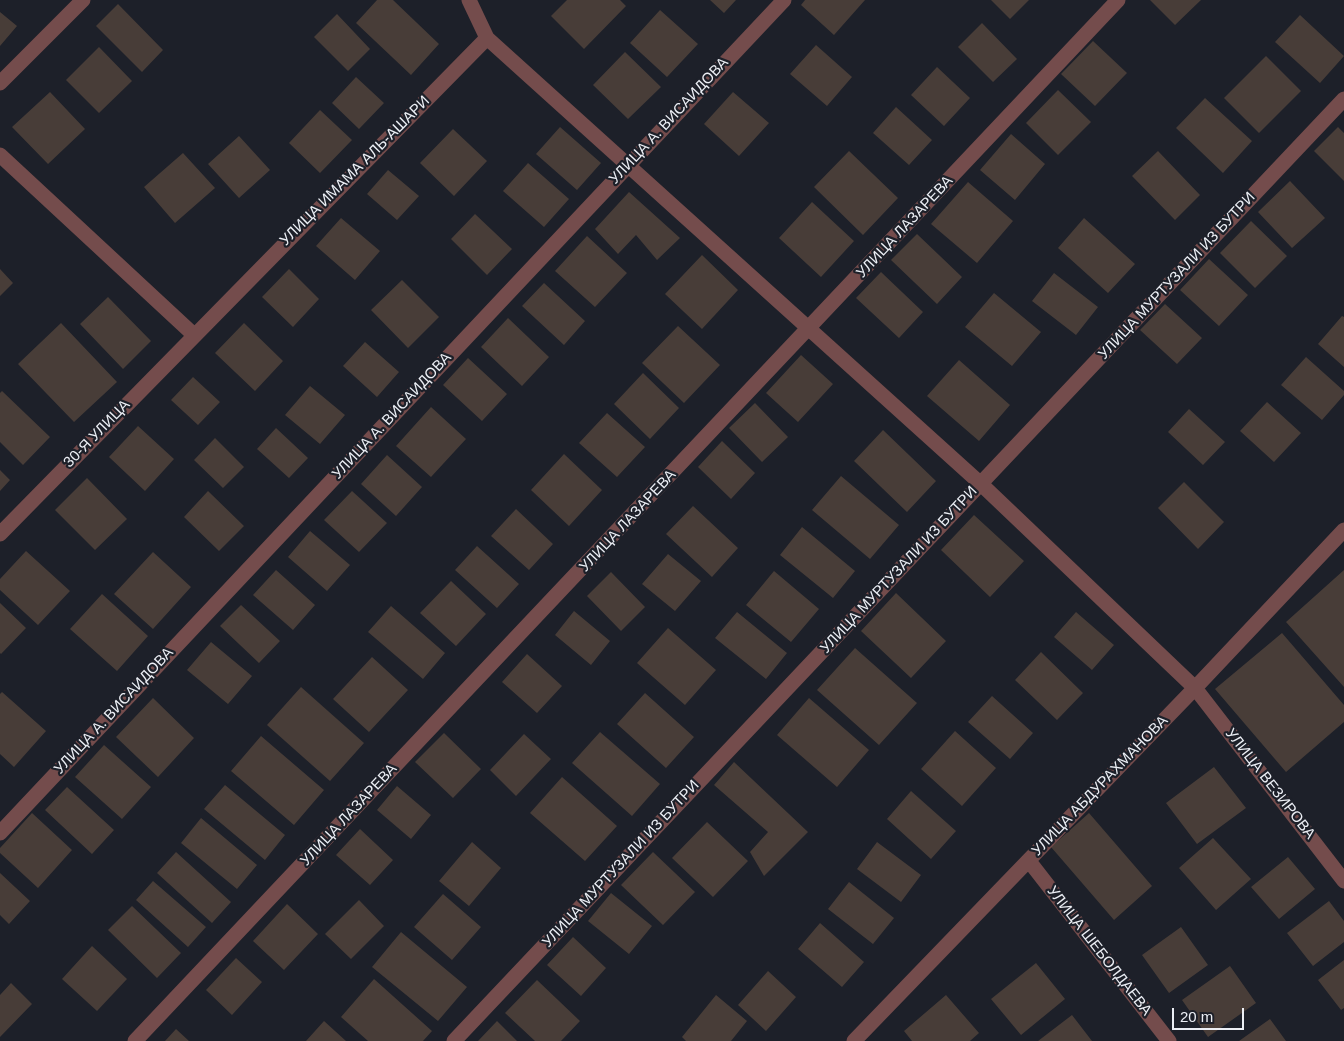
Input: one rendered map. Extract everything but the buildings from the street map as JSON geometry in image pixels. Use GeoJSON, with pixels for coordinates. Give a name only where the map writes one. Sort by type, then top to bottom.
{"type":"FeatureCollection","features":[{"type":"Feature","properties":{"kind":"street"},"geometry":{"type":"LineString","coordinates":[[0,83],[83,0]]}},
{"type":"Feature","properties":{"kind":"street"},"geometry":{"type":"LineString","coordinates":[[469,0],[486,38]]}},
{"type":"Feature","properties":{"kind":"street","name":"УЛИЦА А. ВИСАИДОВА"},"geometry":{"type":"LineString","coordinates":[[0,833],[784,0]]}},
{"type":"Feature","properties":{"kind":"street","name":"УЛИЦА ЛАЗАРЕВА"},"geometry":{"type":"LineString","coordinates":[[136,1041],[809,330],[1118,0]]}},
{"type":"Feature","properties":{"kind":"street","name":"УЛИЦА ВЕЗИРОВА"},"geometry":{"type":"LineString","coordinates":[[486,38],[981,484],[1195,688],[1344,881]]}},
{"type":"Feature","properties":{"kind":"street","name":"УЛИЦА ИМАМА АЛЬ-АШАРИ"},"geometry":{"type":"LineString","coordinates":[[194,335],[486,38]]}},
{"type":"Feature","properties":{"kind":"street","name":"УЛИЦА МУРТУЗАЛИ ИЗ БУТРИ"},"geometry":{"type":"LineString","coordinates":[[454,1041],[1344,99]]}},
{"type":"Feature","properties":{"kind":"street"},"geometry":{"type":"LineString","coordinates":[[3,165],[194,335]]}},
{"type":"Feature","properties":{"kind":"street","name":"30-Я УЛИЦА"},"geometry":{"type":"LineString","coordinates":[[0,534],[194,335]]}},
{"type":"Feature","properties":{"kind":"street","name":"УЛИЦА АБДУРАХМАНОВА"},"geometry":{"type":"LineString","coordinates":[[862,1038],[1344,530]]}},
{"type":"Feature","properties":{"kind":"street","name":"УЛИЦА ШЕБОЛДАЕВА"},"geometry":{"type":"LineString","coordinates":[[1028,861],[1169,1041]]}}]}
